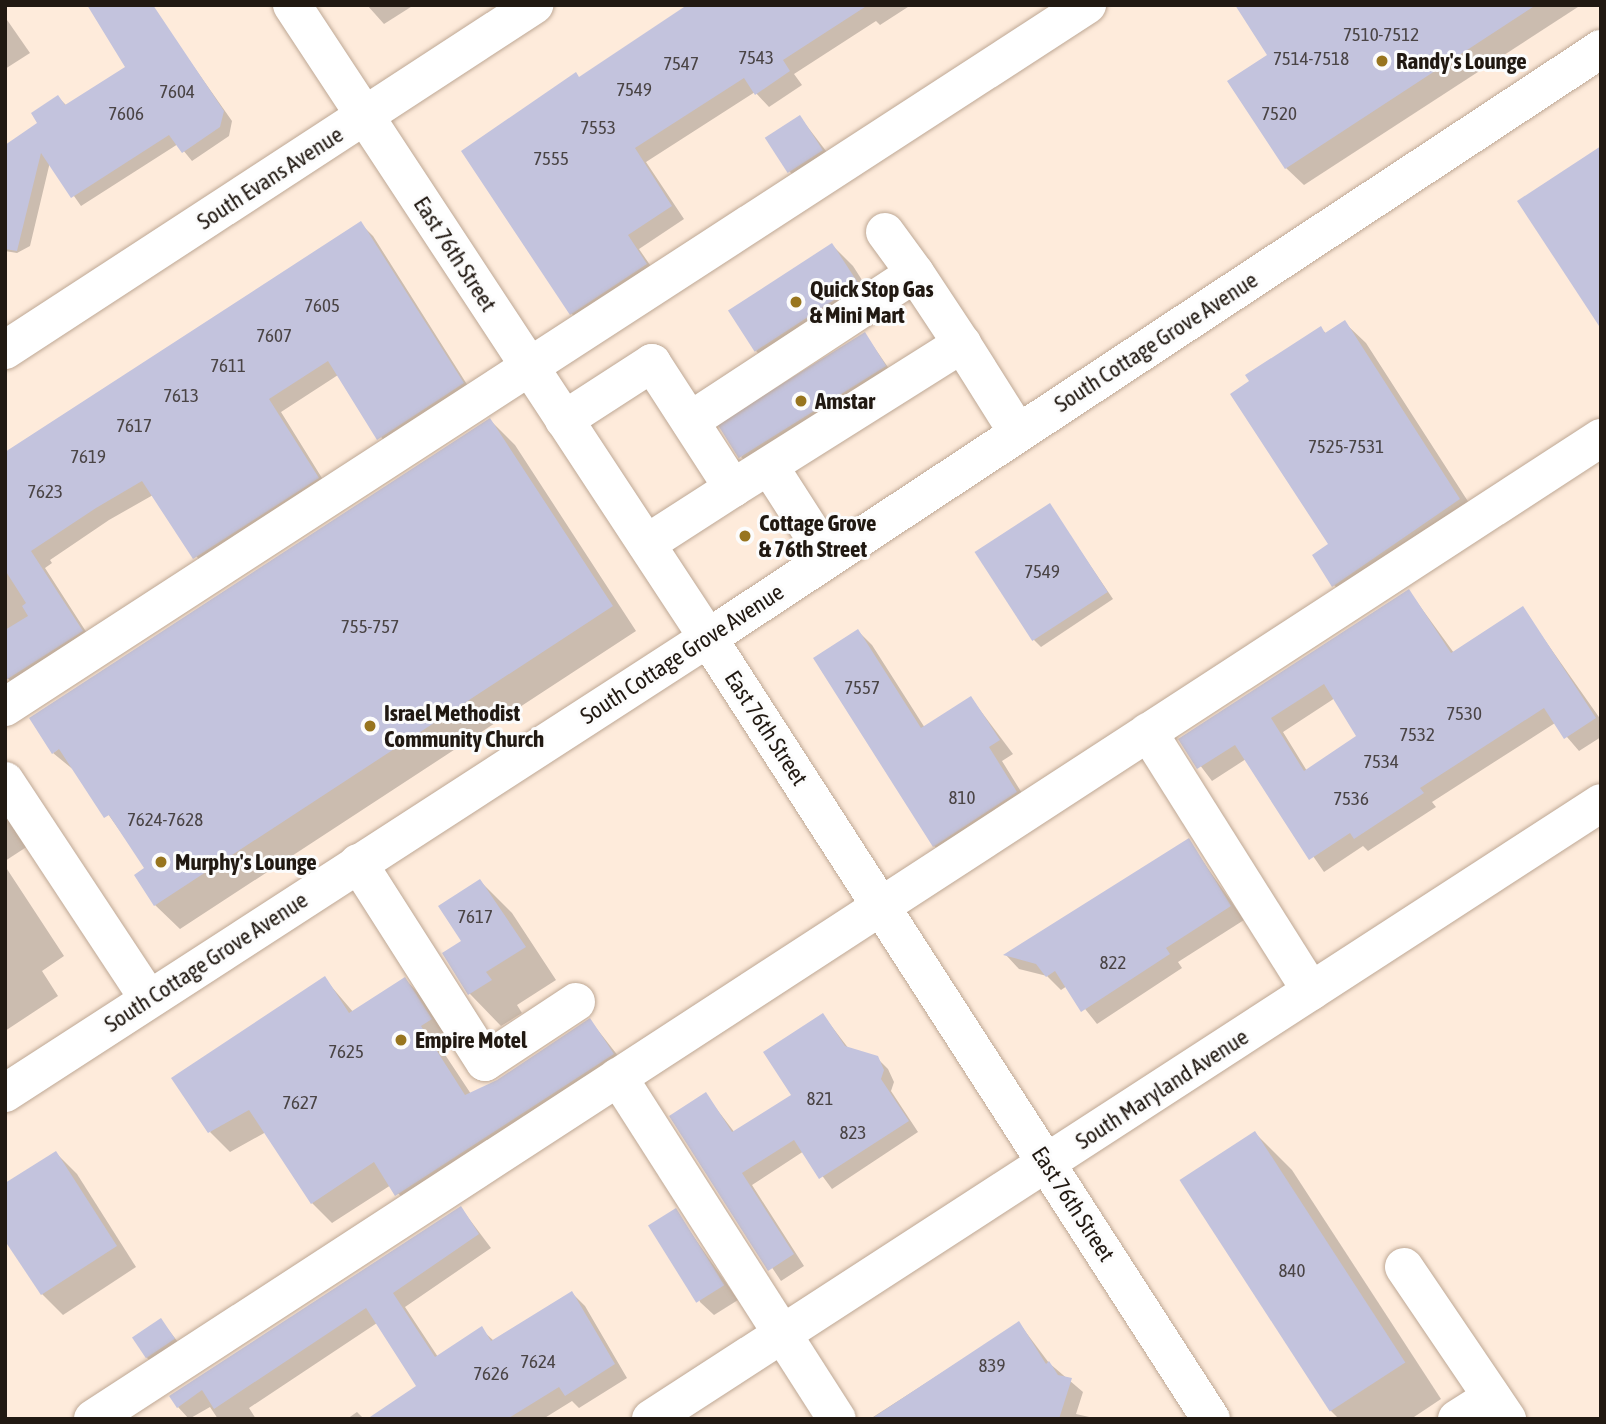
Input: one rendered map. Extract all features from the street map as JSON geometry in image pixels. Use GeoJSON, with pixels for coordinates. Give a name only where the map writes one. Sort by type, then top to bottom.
{"type":"FeatureCollection","features":[{"type":"Feature","properties":{"kind":"street","name":"East 76th Street"},"geometry":{"type":"LineString","coordinates":[[292,5],[708,638],[1211,1419]]}},
{"type":"Feature","properties":{"kind":"street","name":"South Evans Avenue"},"geometry":{"type":"LineString","coordinates":[[5,350],[534,5]]}},
{"type":"Feature","properties":{"kind":"street"},"geometry":{"type":"LineString","coordinates":[[5,707],[530,369],[1087,5]]}},
{"type":"Feature","properties":{"kind":"street","name":"South Cottage Grove Avenue"},"geometry":{"type":"LineString","coordinates":[[5,1093],[708,638],[1018,433],[1597,60]]}},
{"type":"Feature","properties":{"kind":"street"},"geometry":{"type":"LineString","coordinates":[[885,232],[962,344],[1018,433]]}},
{"type":"Feature","properties":{"kind":"street"},"geometry":{"type":"LineString","coordinates":[[690,421],[915,273]]}},
{"type":"Feature","properties":{"kind":"street"},"geometry":{"type":"LineString","coordinates":[[646,544],[962,344]]}},
{"type":"Feature","properties":{"kind":"street"},"geometry":{"type":"LineString","coordinates":[[564,420],[652,363],[733,488]]}},
{"type":"Feature","properties":{"kind":"street"},"geometry":{"type":"LineString","coordinates":[[93,1419],[1601,438]]}},
{"type":"Feature","properties":{"kind":"street"},"geometry":{"type":"LineString","coordinates":[[769,466],[828,558]]}},
{"type":"Feature","properties":{"kind":"street"},"geometry":{"type":"LineString","coordinates":[[1148,732],[1311,991]]}},
{"type":"Feature","properties":{"kind":"street"},"geometry":{"type":"LineString","coordinates":[[5,781],[149,999]]}},
{"type":"Feature","properties":{"kind":"street","name":"South Maryland Avenue"},"geometry":{"type":"LineString","coordinates":[[651,1419],[1601,803]]}},
{"type":"Feature","properties":{"kind":"street"},"geometry":{"type":"LineString","coordinates":[[358,863],[485,1062],[576,1002]]}},
{"type":"Feature","properties":{"kind":"street"},"geometry":{"type":"LineString","coordinates":[[618,1077],[837,1419]]}},
{"type":"Feature","properties":{"kind":"street"},"geometry":{"type":"LineString","coordinates":[[1404,1267],[1499,1408],[1457,1419]]}},
{"type":"Feature","properties":{"kind":"building"},"geometry":{"type":"Polygon","coordinates":[[[87,5],[153,5],[224,111],[220,127],[182,153],[169,135],[71,198],[41,153],[17,251],[5,249],[5,145],[37,123],[31,113],[58,95],[65,105],[125,67],[87,5]]]}},
{"type":"Feature","properties":{"kind":"building"},"geometry":{"type":"Polygon","coordinates":[[[687,5],[868,5],[783,60],[790,71],[755,95],[744,78],[635,148],[672,206],[628,235],[647,264],[570,315],[461,151],[576,72],[579,77],[687,5]]]}},
{"type":"Feature","properties":{"kind":"building"},"geometry":{"type":"Polygon","coordinates":[[[1235,5],[1536,5],[1285,169],[1227,81],[1267,55],[1235,5]]]}},
{"type":"Feature","properties":{"kind":"building"},"geometry":{"type":"Polygon","coordinates":[[[800,115],[823,150],[788,173],[765,138],[800,115]]]}},
{"type":"Feature","properties":{"kind":"building"},"geometry":{"type":"Polygon","coordinates":[[[1601,146],[1601,329],[1517,201],[1601,146]]]}},
{"type":"Feature","properties":{"kind":"building"},"geometry":{"type":"Polygon","coordinates":[[[361,221],[464,383],[377,440],[328,361],[269,399],[319,478],[193,559],[142,481],[96,508],[31,551],[83,631],[6,680],[5,630],[28,616],[22,606],[26,603],[5,570],[5,452],[361,221]]]}},
{"type":"Feature","properties":{"kind":"building","name":"Quick Stop Gas & Mini Mart"},"geometry":{"type":"Polygon","coordinates":[[[832,243],[859,284],[755,352],[728,311],[832,243]]]}},
{"type":"Feature","properties":{"kind":"building"},"geometry":{"type":"Polygon","coordinates":[[[1345,320],[1460,499],[1332,587],[1312,555],[1328,544],[1230,394],[1249,381],[1245,375],[1321,326],[1325,333],[1345,320]]]}},
{"type":"Feature","properties":{"kind":"building","name":"Amstar"},"geometry":{"type":"Polygon","coordinates":[[[865,332],[886,366],[739,458],[717,424],[865,332]]]}},
{"type":"Feature","properties":{"kind":"building"},"geometry":{"type":"Polygon","coordinates":[[[490,418],[613,606],[154,906],[134,875],[144,868],[109,815],[104,818],[59,749],[52,754],[29,718],[490,418]]]}},
{"type":"Feature","properties":{"kind":"building"},"geometry":{"type":"Polygon","coordinates":[[[1050,503],[1108,592],[1032,641],[975,552],[1050,503]]]}},
{"type":"Feature","properties":{"kind":"building"},"geometry":{"type":"Polygon","coordinates":[[[1409,589],[1451,653],[1523,606],[1596,718],[1564,739],[1544,708],[1420,788],[1424,793],[1354,839],[1350,833],[1309,860],[1235,745],[1197,769],[1178,739],[1409,589]],[[1324,684],[1271,718],[1304,771],[1356,736],[1324,684]]]}},
{"type":"Feature","properties":{"kind":"building"},"geometry":{"type":"Polygon","coordinates":[[[858,629],[921,728],[971,696],[1000,740],[989,747],[1017,792],[933,847],[813,658],[858,629]]]}},
{"type":"Feature","properties":{"kind":"building"},"geometry":{"type":"Polygon","coordinates":[[[1189,838],[1231,906],[1166,948],[1170,954],[1081,1012],[1055,971],[1046,977],[1036,964],[1003,955],[1189,838]]]}},
{"type":"Feature","properties":{"kind":"building"},"geometry":{"type":"Polygon","coordinates":[[[480,879],[526,947],[486,972],[492,980],[468,995],[442,953],[461,941],[438,906],[480,879]]]}},
{"type":"Feature","properties":{"kind":"building"},"geometry":{"type":"Polygon","coordinates":[[[325,976],[349,1013],[405,977],[432,1019],[421,1026],[465,1095],[497,1080],[590,1018],[614,1054],[395,1196],[374,1162],[311,1204],[249,1110],[208,1133],[171,1078],[325,976]]]}},
{"type":"Feature","properties":{"kind":"building"},"geometry":{"type":"Polygon","coordinates":[[[823,1013],[845,1046],[878,1056],[884,1070],[881,1079],[909,1121],[819,1179],[794,1140],[742,1173],[794,1254],[768,1271],[669,1116],[706,1092],[732,1132],[791,1095],[763,1052],[823,1013]]]}},
{"type":"Feature","properties":{"kind":"building"},"geometry":{"type":"Polygon","coordinates":[[[1255,1131],[1405,1362],[1330,1411],[1180,1180],[1255,1131]]]}},
{"type":"Feature","properties":{"kind":"building"},"geometry":{"type":"Polygon","coordinates":[[[56,1151],[117,1246],[41,1295],[5,1241],[5,1183],[56,1151]]]}},
{"type":"Feature","properties":{"kind":"building"},"geometry":{"type":"Polygon","coordinates":[[[461,1206],[479,1234],[393,1293],[435,1357],[482,1326],[491,1341],[572,1291],[615,1364],[565,1396],[559,1387],[507,1419],[367,1419],[416,1386],[366,1308],[214,1409],[202,1390],[177,1408],[169,1396],[461,1206]]]}},
{"type":"Feature","properties":{"kind":"building"},"geometry":{"type":"Polygon","coordinates":[[[676,1208],[724,1285],[696,1303],[648,1225],[676,1208]]]}},
{"type":"Feature","properties":{"kind":"building"},"geometry":{"type":"Polygon","coordinates":[[[161,1318],[175,1339],[146,1358],[132,1338],[161,1318]]]}},
{"type":"Feature","properties":{"kind":"building"},"geometry":{"type":"Polygon","coordinates":[[[1019,1321],[1046,1364],[1049,1361],[1058,1375],[1072,1378],[1059,1419],[871,1419],[1019,1321]]]}},
{"type":"Feature","properties":{"kind":"place","name":"Randy's Lounge"},"geometry":{"type":"Point","coordinates":[1382,61]}},
{"type":"Feature","properties":{"kind":"place","name":"Quick Stop Gas & Mini Mart"},"geometry":{"type":"Point","coordinates":[796,302]}},
{"type":"Feature","properties":{"kind":"place","name":"Amstar"},"geometry":{"type":"Point","coordinates":[801,401]}},
{"type":"Feature","properties":{"kind":"place","name":"Cottage Grove & 76th Street"},"geometry":{"type":"Point","coordinates":[745,536]}},
{"type":"Feature","properties":{"kind":"place","name":"Israel Methodist Community Church"},"geometry":{"type":"Point","coordinates":[370,726]}},
{"type":"Feature","properties":{"kind":"place","name":"Murphy's Lounge"},"geometry":{"type":"Point","coordinates":[161,862]}},
{"type":"Feature","properties":{"kind":"place","name":"Empire Motel"},"geometry":{"type":"Point","coordinates":[401,1040]}}]}
